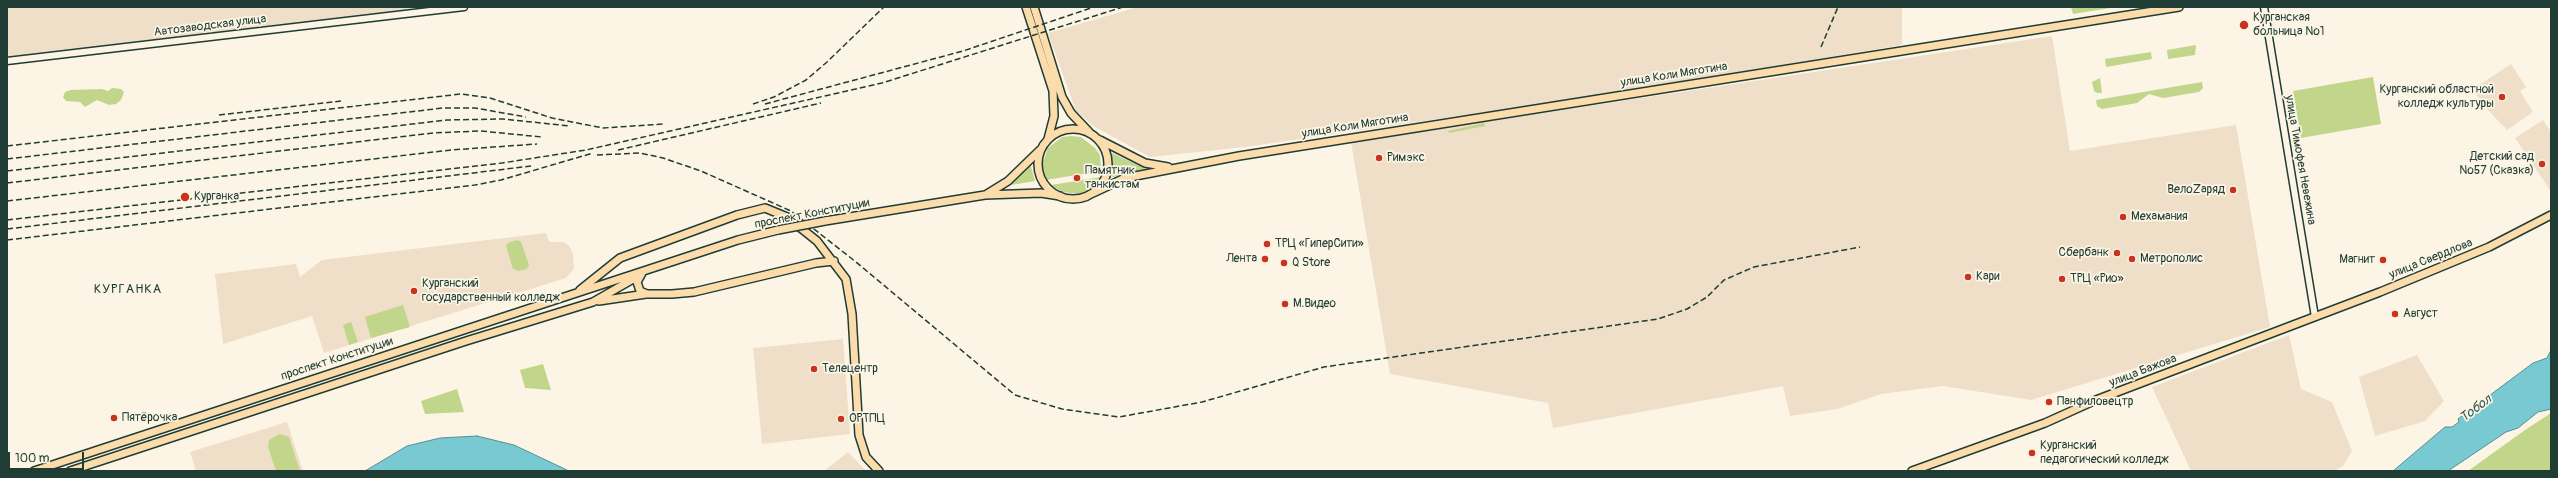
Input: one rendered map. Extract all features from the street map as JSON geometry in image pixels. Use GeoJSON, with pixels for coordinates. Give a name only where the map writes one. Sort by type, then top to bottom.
{"type":"FeatureCollection","features":[{"type":"Feature","properties":{"kind":"main road"},"geometry":{"type":"LineString","coordinates":[[1026,7],[1053,92],[1054,116],[1039,164],[1041,178],[1049,189],[1060,196],[1076,199],[1093,193],[1104,180],[1108,164],[1106,153],[1097,139],[1090,134],[1071,113],[1062,97],[1034,7]]}},
{"type":"Feature","properties":{"kind":"main road","name":"улица Коли Мяготина"},"geometry":{"type":"LineString","coordinates":[[1093,193],[1120,180],[1174,167],[1703,81],[2179,7]]}},
{"type":"Feature","properties":{"kind":"main road"},"geometry":{"type":"LineString","coordinates":[[1044,145],[1056,134],[1070,130],[1090,134]]}},
{"type":"Feature","properties":{"kind":"main road","name":"улица Коли Мяготина"},"geometry":{"type":"LineString","coordinates":[[1097,139],[1145,163],[1174,167]]}},
{"type":"Feature","properties":{"kind":"main road","name":"проспект Конституции"},"geometry":{"type":"LineString","coordinates":[[985,195],[1008,181],[1044,145]]}},
{"type":"Feature","properties":{"kind":"main road","name":"проспект Конституции"},"geometry":{"type":"LineString","coordinates":[[34,471],[280,389],[645,272],[738,240],[778,230],[825,221],[985,195],[1041,193],[1060,196]]}},
{"type":"Feature","properties":{"kind":"main road"},"geometry":{"type":"LineString","coordinates":[[577,293],[620,258],[760,209],[774,210],[794,222],[817,241],[834,261],[846,279],[850,298],[862,448],[866,457],[879,471]]}},
{"type":"Feature","properties":{"kind":"main road","name":"улица Свердлова"},"geometry":{"type":"LineString","coordinates":[[2315,317],[2489,247],[2551,215]]}},
{"type":"Feature","properties":{"kind":"main road"},"geometry":{"type":"LineString","coordinates":[[645,272],[637,282],[638,288],[643,293],[684,294],[816,263],[834,261]]}},
{"type":"Feature","properties":{"kind":"main road","name":"проспект Конституции"},"geometry":{"type":"LineString","coordinates":[[70,471],[555,313],[593,302],[645,272]]}},
{"type":"Feature","properties":{"kind":"main road"},"geometry":{"type":"LineString","coordinates":[[593,302],[654,294]]}},
{"type":"Feature","properties":{"kind":"main road"},"geometry":{"type":"LineString","coordinates":[[550,302],[555,313]]}},
{"type":"Feature","properties":{"kind":"main road","name":"улица Бажова"},"geometry":{"type":"LineString","coordinates":[[1912,471],[2045,423],[2096,400],[2315,317]]}},
{"type":"Feature","properties":{"kind":"main road"},"geometry":{"type":"LineString","coordinates":[[280,389],[284,401]]}},
{"type":"Feature","properties":{"kind":"main road"},"geometry":{"type":"LineString","coordinates":[[107,446],[111,458]]}},
{"type":"Feature","properties":{"kind":"street","name":"Автозаводская улица"},"geometry":{"type":"LineString","coordinates":[[7,61],[464,7]]}},
{"type":"Feature","properties":{"kind":"street","name":"улица Тимофея Невежина"},"geometry":{"type":"LineString","coordinates":[[2264,7],[2315,317]]}},
{"type":"Feature","properties":{"kind":"shaded area"},"geometry":{"type":"Polygon","coordinates":[[[7,7],[440,7],[7,57],[7,7]]]}},
{"type":"Feature","properties":{"kind":"shaded area"},"geometry":{"type":"Polygon","coordinates":[[[1138,7],[1902,7],[1902,45],[1589,97],[1245,147],[1150,157],[1095,127],[1076,111],[1048,33],[1138,7]]]}},
{"type":"Feature","properties":{"kind":"shaded area"},"geometry":{"type":"Polygon","coordinates":[[[2052,36],[2070,151],[2236,125],[2270,327],[2031,400],[1943,386],[1881,394],[1837,409],[1790,416],[1783,386],[1553,428],[1548,403],[1390,374],[1351,142],[2052,36]]]}},
{"type":"Feature","properties":{"kind":"shaded area","name":"Курганский областной колледж культуры"},"geometry":{"type":"Polygon","coordinates":[[[2511,64],[2526,87],[2520,91],[2533,112],[2507,130],[2483,105],[2473,89],[2511,64]]]}},
{"type":"Feature","properties":{"kind":"shaded area","name":"Детский сад №57 (Сказка)"},"geometry":{"type":"Polygon","coordinates":[[[2543,120],[2551,132],[2550,190],[2515,138],[2543,120]]]}},
{"type":"Feature","properties":{"kind":"shaded area","name":"Курганский государственный колледж"},"geometry":{"type":"Polygon","coordinates":[[[546,233],[549,242],[564,242],[569,246],[573,254],[574,269],[566,278],[324,353],[312,316],[223,344],[215,274],[296,264],[300,277],[322,260],[546,233]]]}},
{"type":"Feature","properties":{"kind":"shaded area"},"geometry":{"type":"Polygon","coordinates":[[[2289,335],[2301,389],[2332,402],[2352,451],[2343,466],[2334,471],[2191,471],[2152,387],[2289,335]]]}},
{"type":"Feature","properties":{"kind":"shaded area"},"geometry":{"type":"Polygon","coordinates":[[[843,339],[850,434],[762,444],[753,348],[843,339]]]}},
{"type":"Feature","properties":{"kind":"shaded area"},"geometry":{"type":"Polygon","coordinates":[[[2417,355],[2444,401],[2425,421],[2375,436],[2359,377],[2417,355]]]}},
{"type":"Feature","properties":{"kind":"shaded area"},"geometry":{"type":"Polygon","coordinates":[[[287,422],[303,471],[196,471],[190,452],[287,422]]]}},
{"type":"Feature","properties":{"kind":"shaded area"},"geometry":{"type":"Polygon","coordinates":[[[848,452],[866,471],[824,471],[848,452]]]}},
{"type":"Feature","properties":{"kind":"green space"},"geometry":{"type":"Polygon","coordinates":[[[2071,7],[2117,7],[2073,14],[2071,7]]]}},
{"type":"Feature","properties":{"kind":"green space"},"geometry":{"type":"Polygon","coordinates":[[[2196,45],[2195,55],[2168,59],[2167,50],[2196,45]]]}},
{"type":"Feature","properties":{"kind":"green space"},"geometry":{"type":"Polygon","coordinates":[[[2151,52],[2152,59],[2106,67],[2105,59],[2151,52]]]}},
{"type":"Feature","properties":{"kind":"green space"},"geometry":{"type":"Polygon","coordinates":[[[2373,77],[2381,124],[2301,138],[2293,91],[2373,77]]]}},
{"type":"Feature","properties":{"kind":"green space"},"geometry":{"type":"Polygon","coordinates":[[[2100,78],[2102,93],[2097,93],[2094,91],[2092,82],[2100,78]]]}},
{"type":"Feature","properties":{"kind":"green space"},"geometry":{"type":"Polygon","coordinates":[[[2202,82],[2203,88],[2199,92],[2163,98],[2149,94],[2137,103],[2102,109],[2097,106],[2096,100],[2202,82]]]}},
{"type":"Feature","properties":{"kind":"green space"},"geometry":{"type":"Polygon","coordinates":[[[112,88],[121,89],[124,92],[121,100],[116,104],[109,105],[97,100],[85,107],[80,102],[66,101],[63,97],[65,92],[70,90],[102,89],[108,91],[112,88]]]}},
{"type":"Feature","properties":{"kind":"green space"},"geometry":{"type":"Polygon","coordinates":[[[1484,123],[1485,126],[1449,133],[1448,131],[1484,123]]]}},
{"type":"Feature","properties":{"kind":"green space"},"geometry":{"type":"Polygon","coordinates":[[[1062,137],[1081,137],[1095,148],[1100,155],[1101,171],[1046,180],[1042,165],[1048,148],[1062,137]]]}},
{"type":"Feature","properties":{"kind":"green space"},"geometry":{"type":"Polygon","coordinates":[[[1112,153],[1149,171],[1113,177],[1111,176],[1112,153]]]}},
{"type":"Feature","properties":{"kind":"green space"},"geometry":{"type":"Polygon","coordinates":[[[1030,163],[1035,181],[1011,185],[1013,182],[1030,163]]]}},
{"type":"Feature","properties":{"kind":"green space"},"geometry":{"type":"Polygon","coordinates":[[[1101,177],[1091,190],[1080,194],[1062,192],[1051,185],[1101,177]]]}},
{"type":"Feature","properties":{"kind":"green space"},"geometry":{"type":"Polygon","coordinates":[[[517,240],[521,242],[529,265],[527,269],[518,271],[513,269],[506,246],[508,243],[517,240]]]}},
{"type":"Feature","properties":{"kind":"green space"},"geometry":{"type":"Polygon","coordinates":[[[403,305],[410,327],[371,338],[365,317],[403,305]]]}},
{"type":"Feature","properties":{"kind":"green space"},"geometry":{"type":"Polygon","coordinates":[[[351,322],[358,342],[349,345],[343,325],[351,322]]]}},
{"type":"Feature","properties":{"kind":"green space"},"geometry":{"type":"Polygon","coordinates":[[[543,364],[551,390],[525,388],[520,370],[543,364]]]}},
{"type":"Feature","properties":{"kind":"green space"},"geometry":{"type":"Polygon","coordinates":[[[457,389],[464,412],[425,414],[421,401],[457,389]]]}},
{"type":"Feature","properties":{"kind":"green space"},"geometry":{"type":"Polygon","coordinates":[[[2551,413],[2551,471],[2468,471],[2525,430],[2551,413]]]}},
{"type":"Feature","properties":{"kind":"green space"},"geometry":{"type":"Polygon","coordinates":[[[280,434],[289,437],[300,471],[276,471],[268,447],[269,440],[280,434]]]}},
{"type":"Feature","properties":{"kind":"water","name":"Тобол"},"geometry":{"type":"Polygon","coordinates":[[[2551,350],[2551,409],[2538,412],[2518,428],[2506,432],[2448,471],[2393,471],[2445,427],[2452,427],[2459,422],[2458,419],[2533,363],[2547,358],[2551,350]]]}},
{"type":"Feature","properties":{"kind":"water"},"geometry":{"type":"Polygon","coordinates":[[[477,436],[514,445],[569,471],[365,471],[407,446],[440,438],[477,436]]]}},
{"type":"Feature","properties":{"kind":"railway"},"geometry":{"type":"LineString","coordinates":[[753,104],[774,97],[806,80],[827,62],[884,7]]}},
{"type":"Feature","properties":{"kind":"railway"},"geometry":{"type":"LineString","coordinates":[[765,104],[963,51],[1094,7]]}},
{"type":"Feature","properties":{"kind":"railway"},"geometry":{"type":"LineString","coordinates":[[7,220],[502,163],[586,150],[882,83],[1123,7]]}},
{"type":"Feature","properties":{"kind":"railway"},"geometry":{"type":"LineString","coordinates":[[1821,47],[1838,7]]}},
{"type":"Feature","properties":{"kind":"railway"},"geometry":{"type":"LineString","coordinates":[[7,146],[461,94],[490,98],[552,118],[603,128],[663,124]]}},
{"type":"Feature","properties":{"kind":"railway"},"geometry":{"type":"LineString","coordinates":[[219,115],[341,101]]}},
{"type":"Feature","properties":{"kind":"railway"},"geometry":{"type":"LineString","coordinates":[[618,150],[821,103]]}},
{"type":"Feature","properties":{"kind":"railway"},"geometry":{"type":"LineString","coordinates":[[7,159],[443,108],[475,108],[526,117]]}},
{"type":"Feature","properties":{"kind":"railway"},"geometry":{"type":"LineString","coordinates":[[7,171],[447,120],[503,119],[570,126]]}},
{"type":"Feature","properties":{"kind":"railway"},"geometry":{"type":"LineString","coordinates":[[7,183],[433,133],[481,131],[542,137]]}},
{"type":"Feature","properties":{"kind":"railway"},"geometry":{"type":"LineString","coordinates":[[7,201],[451,150],[537,144]]}},
{"type":"Feature","properties":{"kind":"railway"},"geometry":{"type":"LineString","coordinates":[[7,240],[475,185],[501,180],[593,153]]}},
{"type":"Feature","properties":{"kind":"railway"},"geometry":{"type":"LineString","coordinates":[[597,155],[640,153],[663,158],[701,171],[791,211],[856,262],[1015,395],[1062,409],[1119,417],[1202,402],[1324,367],[1658,319],[1687,309],[1707,297],[1724,280],[1754,267],[1860,247]]}},
{"type":"Feature","properties":{"kind":"railway"},"geometry":{"type":"LineString","coordinates":[[7,229],[531,166]]}},
{"type":"Feature","properties":{"kind":"place","name":"Курганская больница №1"},"geometry":{"type":"Point","coordinates":[2244,25]}},
{"type":"Feature","properties":{"kind":"place","name":"Курганский областной колледж культуры"},"geometry":{"type":"Point","coordinates":[2502,97]}},
{"type":"Feature","properties":{"kind":"place","name":"Римэкс"},"geometry":{"type":"Point","coordinates":[1379,158]}},
{"type":"Feature","properties":{"kind":"place","name":"Детский сад №57 (Сказка)"},"geometry":{"type":"Point","coordinates":[2542,164]}},
{"type":"Feature","properties":{"kind":"place","name":"Памятник танкистам"},"geometry":{"type":"Point","coordinates":[1077,178]}},
{"type":"Feature","properties":{"kind":"place","name":"ВелоZаряд"},"geometry":{"type":"Point","coordinates":[2233,190]}},
{"type":"Feature","properties":{"kind":"place","name":"Курганка"},"geometry":{"type":"Point","coordinates":[185,197]}},
{"type":"Feature","properties":{"kind":"place","name":"Мехамания"},"geometry":{"type":"Point","coordinates":[2123,217]}},
{"type":"Feature","properties":{"kind":"place","name":"ТРЦ «ГиперСити»"},"geometry":{"type":"Point","coordinates":[1267,244]}},
{"type":"Feature","properties":{"kind":"place","name":"Сбербанк"},"geometry":{"type":"Point","coordinates":[2117,253]}},
{"type":"Feature","properties":{"kind":"place","name":"Лента"},"geometry":{"type":"Point","coordinates":[1265,259]}},
{"type":"Feature","properties":{"kind":"place","name":"Метрополис"},"geometry":{"type":"Point","coordinates":[2132,259]}},
{"type":"Feature","properties":{"kind":"place","name":"Магнит"},"geometry":{"type":"Point","coordinates":[2383,260]}},
{"type":"Feature","properties":{"kind":"place","name":"Q Store"},"geometry":{"type":"Point","coordinates":[1284,263]}},
{"type":"Feature","properties":{"kind":"place","name":"Кари"},"geometry":{"type":"Point","coordinates":[1968,277]}},
{"type":"Feature","properties":{"kind":"place","name":"ТРЦ «Рио»"},"geometry":{"type":"Point","coordinates":[2062,279]}},
{"type":"Feature","properties":{"kind":"place","name":"Курганский государственный колледж"},"geometry":{"type":"Point","coordinates":[414,291]}},
{"type":"Feature","properties":{"kind":"place","name":"М.Видео"},"geometry":{"type":"Point","coordinates":[1285,304]}},
{"type":"Feature","properties":{"kind":"place","name":"Август"},"geometry":{"type":"Point","coordinates":[2395,314]}},
{"type":"Feature","properties":{"kind":"place","name":"Телецентр"},"geometry":{"type":"Point","coordinates":[814,369]}},
{"type":"Feature","properties":{"kind":"place","name":"Панфиловецтр"},"geometry":{"type":"Point","coordinates":[2049,402]}},
{"type":"Feature","properties":{"kind":"place","name":"Пятёрочка"},"geometry":{"type":"Point","coordinates":[114,418]}},
{"type":"Feature","properties":{"kind":"place","name":"ОРТПЦ"},"geometry":{"type":"Point","coordinates":[841,419]}},
{"type":"Feature","properties":{"kind":"place","name":"Курганский педагогический колледж"},"geometry":{"type":"Point","coordinates":[2032,453]}},
{"type":"Feature","properties":{"kind":"district","name":"КУРГАНКА"},"geometry":{"type":"Point","coordinates":[128,290]}}]}
